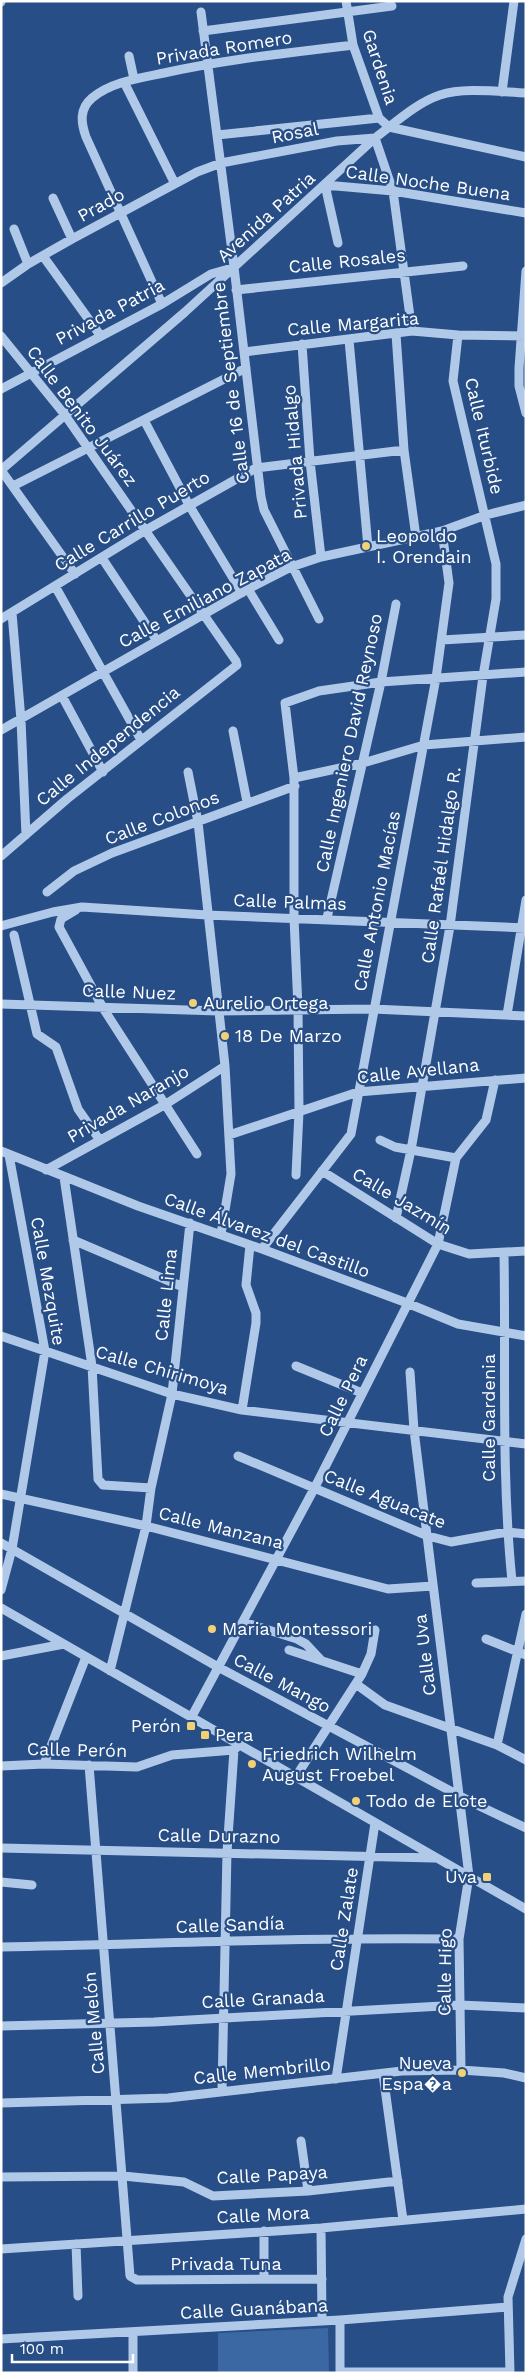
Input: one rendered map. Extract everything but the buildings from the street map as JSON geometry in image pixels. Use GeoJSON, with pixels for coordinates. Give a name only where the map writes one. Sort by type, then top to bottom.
{"type":"FeatureCollection","features":[{"type":"Feature","properties":{"kind":"street","name":"Gardenia"},"geometry":{"type":"LineString","coordinates":[[346,1],[353,45],[379,118],[390,128]]}},
{"type":"Feature","properties":{"kind":"street"},"geometry":{"type":"LineString","coordinates":[[502,92],[514,1]]}},
{"type":"Feature","properties":{"kind":"street"},"geometry":{"type":"LineString","coordinates":[[203,31],[392,6]]}},
{"type":"Feature","properties":{"kind":"street","name":"Calle 16 de Septiembre"},"geometry":{"type":"LineString","coordinates":[[201,12],[206,64],[234,267],[256,468],[264,510],[320,620]]}},
{"type":"Feature","properties":{"kind":"street","name":"Privada Romero"},"geometry":{"type":"LineString","coordinates":[[120,213],[82,127],[81,117],[84,107],[91,98],[102,91],[134,79],[206,64],[353,45]]}},
{"type":"Feature","properties":{"kind":"street"},"geometry":{"type":"LineString","coordinates":[[129,56],[134,79]]}},
{"type":"Feature","properties":{"kind":"street"},"geometry":{"type":"LineString","coordinates":[[124,82],[174,182]]}},
{"type":"Feature","properties":{"kind":"street","name":"Avenida Patria"},"geometry":{"type":"LineString","coordinates":[[1,470],[234,267],[375,138],[404,115],[440,94],[455,92],[526,93]]}},
{"type":"Feature","properties":{"kind":"street"},"geometry":{"type":"LineString","coordinates":[[217,135],[379,118]]}},
{"type":"Feature","properties":{"kind":"street"},"geometry":{"type":"LineString","coordinates":[[390,128],[526,157]]}},
{"type":"Feature","properties":{"kind":"street"},"geometry":{"type":"LineString","coordinates":[[375,138],[392,191],[412,331]]}},
{"type":"Feature","properties":{"kind":"street","name":"Rosal"},"geometry":{"type":"LineString","coordinates":[[221,164],[337,141],[375,138]]}},
{"type":"Feature","properties":{"kind":"street","name":"Prado"},"geometry":{"type":"LineString","coordinates":[[1,283],[28,264],[174,182],[221,164]]}},
{"type":"Feature","properties":{"kind":"street"},"geometry":{"type":"LineString","coordinates":[[325,185],[338,243]]}},
{"type":"Feature","properties":{"kind":"street","name":"Calle Noche Buena"},"geometry":{"type":"LineString","coordinates":[[325,185],[392,191],[526,214]]}},
{"type":"Feature","properties":{"kind":"street"},"geometry":{"type":"LineString","coordinates":[[53,198],[72,239]]}},
{"type":"Feature","properties":{"kind":"street"},"geometry":{"type":"LineString","coordinates":[[120,213],[162,304]]}},
{"type":"Feature","properties":{"kind":"street"},"geometry":{"type":"LineString","coordinates":[[14,229],[28,264]]}},
{"type":"Feature","properties":{"kind":"street"},"geometry":{"type":"LineString","coordinates":[[43,256],[100,335]]}},
{"type":"Feature","properties":{"kind":"street","name":"Calle Rosales"},"geometry":{"type":"LineString","coordinates":[[236,290],[463,266]]}},
{"type":"Feature","properties":{"kind":"street","name":"Privada Patria"},"geometry":{"type":"LineString","coordinates":[[1,389],[100,335],[162,304],[211,274],[234,267]]}},
{"type":"Feature","properties":{"kind":"street"},"geometry":{"type":"LineString","coordinates":[[526,271],[525,313],[519,386],[526,413]]}},
{"type":"Feature","properties":{"kind":"street","name":"Calle Margarita"},"geometry":{"type":"LineString","coordinates":[[244,352],[412,331],[458,335],[523,336]]}},
{"type":"Feature","properties":{"kind":"street"},"geometry":{"type":"LineString","coordinates":[[396,334],[404,450],[416,537]]}},
{"type":"Feature","properties":{"kind":"street","name":"Calle Iturbide"},"geometry":{"type":"LineString","coordinates":[[458,335],[453,381],[486,515]]}},
{"type":"Feature","properties":{"kind":"street","name":"Calle Benito Juárez"},"geometry":{"type":"LineString","coordinates":[[1,336],[65,415],[87,449],[205,614],[237,665]]}},
{"type":"Feature","properties":{"kind":"street"},"geometry":{"type":"LineString","coordinates":[[349,340],[368,547]]}},
{"type":"Feature","properties":{"kind":"street","name":"Privada Hidalgo"},"geometry":{"type":"LineString","coordinates":[[302,344],[310,461],[321,557]]}},
{"type":"Feature","properties":{"kind":"street"},"geometry":{"type":"LineString","coordinates":[[13,486],[246,368]]}},
{"type":"Feature","properties":{"kind":"street"},"geometry":{"type":"LineString","coordinates":[[144,420],[189,505],[279,640]]}},
{"type":"Feature","properties":{"kind":"street","name":"Calle Carrillo Puerto"},"geometry":{"type":"LineString","coordinates":[[1,619],[146,530],[256,468],[358,454],[404,450]]}},
{"type":"Feature","properties":{"kind":"street"},"geometry":{"type":"LineString","coordinates":[[1,470],[75,574]]}},
{"type":"Feature","properties":{"kind":"street","name":"Calle Emiliano Zapata"},"geometry":{"type":"LineString","coordinates":[[1,730],[291,566],[321,557],[442,531],[486,515],[526,506]]}},
{"type":"Feature","properties":{"kind":"street","name":"Calle Rafaél Hidalgo R."},"geometry":{"type":"LineString","coordinates":[[396,1218],[411,1150],[450,926],[497,583],[496,564],[486,515]]}},
{"type":"Feature","properties":{"kind":"street","name":"Calle Antonio Macías"},"geometry":{"type":"LineString","coordinates":[[262,1249],[352,1134],[358,1092],[442,640],[449,583],[442,531]]}},
{"type":"Feature","properties":{"kind":"street"},"geometry":{"type":"LineString","coordinates":[[102,558],[157,641]]}},
{"type":"Feature","properties":{"kind":"street"},"geometry":{"type":"LineString","coordinates":[[55,586],[141,740]]}},
{"type":"Feature","properties":{"kind":"street","name":"Calle Ingeniero David Reynoso"},"geometry":{"type":"LineString","coordinates":[[327,918],[381,682],[396,604]]}},
{"type":"Feature","properties":{"kind":"street"},"geometry":{"type":"LineString","coordinates":[[12,613],[21,720],[26,835]]}},
{"type":"Feature","properties":{"kind":"street"},"geometry":{"type":"LineString","coordinates":[[442,640],[526,634]]}},
{"type":"Feature","properties":{"kind":"street","name":"Calle Independencia"},"geometry":{"type":"LineString","coordinates":[[1,856],[141,740],[237,665]]}},
{"type":"Feature","properties":{"kind":"street"},"geometry":{"type":"LineString","coordinates":[[296,1175],[299,1112],[298,1008],[294,918],[294,782],[285,703],[319,691],[381,682],[526,672]]}},
{"type":"Feature","properties":{"kind":"street"},"geometry":{"type":"LineString","coordinates":[[62,696],[103,772]]}},
{"type":"Feature","properties":{"kind":"street"},"geometry":{"type":"LineString","coordinates":[[233,731],[247,802]]}},
{"type":"Feature","properties":{"kind":"street","name":"Calle Colonos"},"geometry":{"type":"LineString","coordinates":[[48,892],[74,870],[112,853],[198,822],[294,782],[424,745],[526,737]]}},
{"type":"Feature","properties":{"kind":"street"},"geometry":{"type":"LineString","coordinates":[[188,772],[198,822],[225,1066],[231,1174],[221,1234]]}},
{"type":"Feature","properties":{"kind":"street"},"geometry":{"type":"LineString","coordinates":[[507,1016],[524,928],[526,900]]}},
{"type":"Feature","properties":{"kind":"street"},"geometry":{"type":"LineString","coordinates":[[82,907],[61,919],[59,924],[103,1008],[197,1154]]}},
{"type":"Feature","properties":{"kind":"street","name":"Calle Palmas"},"geometry":{"type":"LineString","coordinates":[[1,926],[53,912],[82,907],[208,915],[327,918],[389,923],[524,928]]}},
{"type":"Feature","properties":{"kind":"street"},"geometry":{"type":"LineString","coordinates":[[14,935],[37,1034],[56,1047],[78,1109],[99,1138]]}},
{"type":"Feature","properties":{"kind":"street","name":"Calle Nuez"},"geometry":{"type":"LineString","coordinates":[[1,1004],[218,1011],[298,1008],[374,1009],[526,1016]]}},
{"type":"Feature","properties":{"kind":"street","name":"Privada Naranjo"},"geometry":{"type":"LineString","coordinates":[[46,1170],[99,1138],[166,1104],[225,1066]]}},
{"type":"Feature","properties":{"kind":"street","name":"Calle Avellana"},"geometry":{"type":"LineString","coordinates":[[229,1136],[358,1092],[526,1078]]}},
{"type":"Feature","properties":{"kind":"street","name":"Calle Pera"},"geometry":{"type":"LineString","coordinates":[[191,1718],[314,1488],[438,1244],[456,1158],[486,1120],[495,1080]]}},
{"type":"Feature","properties":{"kind":"street"},"geometry":{"type":"LineString","coordinates":[[380,1140],[394,1147],[456,1158]]}},
{"type":"Feature","properties":{"kind":"street","name":"Calle Álvarez del Castillo"},"geometry":{"type":"LineString","coordinates":[[5,1153],[138,1206],[262,1249],[458,1324],[526,1336]]}},
{"type":"Feature","properties":{"kind":"street","name":"Calle Mezquite"},"geometry":{"type":"LineString","coordinates":[[1,1590],[12,1549],[45,1351],[5,1153]]}},
{"type":"Feature","properties":{"kind":"street","name":"Calle Jazmín"},"geometry":{"type":"LineString","coordinates":[[322,1171],[438,1244],[464,1254],[504,1254],[526,1251]]}},
{"type":"Feature","properties":{"kind":"street"},"geometry":{"type":"LineString","coordinates":[[64,1177],[92,1366],[100,1483],[151,1488]]}},
{"type":"Feature","properties":{"kind":"street","name":"Calle Lima"},"geometry":{"type":"LineString","coordinates":[[110,1671],[146,1526],[151,1488],[172,1394],[190,1223]]}},
{"type":"Feature","properties":{"kind":"street"},"geometry":{"type":"LineString","coordinates":[[73,1240],[183,1286]]}},
{"type":"Feature","properties":{"kind":"street"},"geometry":{"type":"LineString","coordinates":[[242,1410],[256,1323],[256,1313],[246,1285],[250,1245]]}},
{"type":"Feature","properties":{"kind":"street","name":"Calle Gardenia"},"geometry":{"type":"LineString","coordinates":[[504,1254],[504,1441],[507,1532],[512,1581]]}},
{"type":"Feature","properties":{"kind":"street","name":"Calle Chirimoya"},"geometry":{"type":"LineString","coordinates":[[1,1336],[172,1394],[242,1410],[526,1444]]}},
{"type":"Feature","properties":{"kind":"street"},"geometry":{"type":"LineString","coordinates":[[296,1366],[362,1393]]}},
{"type":"Feature","properties":{"kind":"street","name":"Calle Uva"},"geometry":{"type":"LineString","coordinates":[[410,1372],[414,1430],[469,1876]]}},
{"type":"Feature","properties":{"kind":"street","name":"Calle Aguacate"},"geometry":{"type":"LineString","coordinates":[[238,1456],[428,1536],[451,1542],[507,1532],[526,1534]]}},
{"type":"Feature","properties":{"kind":"street","name":"Calle Manzana"},"geometry":{"type":"LineString","coordinates":[[1,1494],[146,1526],[277,1559],[388,1590],[433,1586]]}},
{"type":"Feature","properties":{"kind":"street","name":"Calle Mango"},"geometry":{"type":"LineString","coordinates":[[1,1543],[125,1616],[218,1667],[459,1796],[526,1828]]}},
{"type":"Feature","properties":{"kind":"street"},"geometry":{"type":"LineString","coordinates":[[476,1583],[526,1581]]}},
{"type":"Feature","properties":{"kind":"street"},"geometry":{"type":"LineString","coordinates":[[1,1608],[191,1718],[236,1748],[295,1778],[526,1909]]}},
{"type":"Feature","properties":{"kind":"street"},"geometry":{"type":"LineString","coordinates":[[497,1745],[521,1654],[526,1614]]}},
{"type":"Feature","properties":{"kind":"street"},"geometry":{"type":"LineString","coordinates":[[242,1622],[297,1639],[306,1644],[322,1660]]}},
{"type":"Feature","properties":{"kind":"street"},"geometry":{"type":"LineString","coordinates":[[295,1778],[327,1725],[362,1674],[371,1654],[375,1630]]}},
{"type":"Feature","properties":{"kind":"street"},"geometry":{"type":"LineString","coordinates":[[486,1639],[521,1654]]}},
{"type":"Feature","properties":{"kind":"street"},"geometry":{"type":"LineString","coordinates":[[1,1656],[64,1644]]}},
{"type":"Feature","properties":{"kind":"street"},"geometry":{"type":"LineString","coordinates":[[290,1650],[362,1674]]}},
{"type":"Feature","properties":{"kind":"street"},"geometry":{"type":"LineString","coordinates":[[44,1764],[86,1657]]}},
{"type":"Feature","properties":{"kind":"street"},"geometry":{"type":"LineString","coordinates":[[356,1684],[385,1705],[497,1745],[526,1760]]}},
{"type":"Feature","properties":{"kind":"street"},"geometry":{"type":"LineString","coordinates":[[222,2090],[227,1852],[236,1748]]}},
{"type":"Feature","properties":{"kind":"street","name":"Calle Perón"},"geometry":{"type":"LineString","coordinates":[[1,1766],[44,1764],[137,1767],[172,1755],[236,1748]]}},
{"type":"Feature","properties":{"kind":"street","name":"Calle Melón"},"geometry":{"type":"LineString","coordinates":[[89,1765],[128,2239],[129,2274],[132,2278]]}},
{"type":"Feature","properties":{"kind":"street","name":"Calle Zalate"},"geometry":{"type":"LineString","coordinates":[[336,2079],[375,1823]]}},
{"type":"Feature","properties":{"kind":"street","name":"Calle Durazno"},"geometry":{"type":"LineString","coordinates":[[1,1848],[227,1852],[437,1859]]}},
{"type":"Feature","properties":{"kind":"street","name":"Calle Higo"},"geometry":{"type":"LineString","coordinates":[[461,2070],[459,1940],[469,1876]]}},
{"type":"Feature","properties":{"kind":"street"},"geometry":{"type":"LineString","coordinates":[[1,1882],[32,1885]]}},
{"type":"Feature","properties":{"kind":"street","name":"Calle Sandía"},"geometry":{"type":"LineString","coordinates":[[1,1948],[104,1946],[226,1940],[358,1938],[459,1940]]}},
{"type":"Feature","properties":{"kind":"street","name":"Calle Granada"},"geometry":{"type":"LineString","coordinates":[[1,2026],[225,2018],[460,2005],[526,2008]]}},
{"type":"Feature","properties":{"kind":"street","name":"Calle Membrillo"},"geometry":{"type":"LineString","coordinates":[[1,2103],[168,2098],[222,2090],[402,2071],[461,2070],[504,2073],[526,2078]]}},
{"type":"Feature","properties":{"kind":"street"},"geometry":{"type":"LineString","coordinates":[[383,2074],[402,2220]]}},
{"type":"Feature","properties":{"kind":"street"},"geometry":{"type":"LineString","coordinates":[[301,2141],[308,2190]]}},
{"type":"Feature","properties":{"kind":"street","name":"Calle Papaya"},"geometry":{"type":"LineString","coordinates":[[1,2177],[123,2176],[184,2182],[213,2196],[308,2190],[398,2181]]}},
{"type":"Feature","properties":{"kind":"street","name":"Calle Mora"},"geometry":{"type":"LineString","coordinates":[[1,2249],[128,2239],[321,2228],[526,2209]]}},
{"type":"Feature","properties":{"kind":"street"},"geometry":{"type":"LineString","coordinates":[[321,2228],[322,2320]]}},
{"type":"Feature","properties":{"kind":"street"},"geometry":{"type":"LineString","coordinates":[[264,2232],[264,2280]]}},
{"type":"Feature","properties":{"kind":"street"},"geometry":{"type":"LineString","coordinates":[[340,2320],[340,2372],[510,2373],[508,2298],[526,2239]]}},
{"type":"Feature","properties":{"kind":"street"},"geometry":{"type":"LineString","coordinates":[[76,2244],[78,2296]]}},
{"type":"Feature","properties":{"kind":"street","name":"Privada Tuna"},"geometry":{"type":"LineString","coordinates":[[132,2278],[137,2280],[322,2279]]}},
{"type":"Feature","properties":{"kind":"street","name":"Calle Guanábana"},"geometry":{"type":"LineString","coordinates":[[1,2339],[340,2320],[508,2307]]}},
{"type":"Feature","properties":{"kind":"street"},"geometry":{"type":"LineString","coordinates":[[133,2332],[133,2373]]}},
{"type":"Feature","properties":{"kind":"shaded area"},"geometry":{"type":"Polygon","coordinates":[[[328,2328],[329,2373],[218,2373],[218,2333],[328,2328]]]}},
{"type":"Feature","properties":{"kind":"place","name":"Leopoldo I. Orendain"},"geometry":{"type":"Point","coordinates":[366,546]}},
{"type":"Feature","properties":{"kind":"place","name":"Aurelio Ortega"},"geometry":{"type":"Point","coordinates":[193,1003]}},
{"type":"Feature","properties":{"kind":"place","name":"18 De Marzo"},"geometry":{"type":"Point","coordinates":[225,1036]}},
{"type":"Feature","properties":{"kind":"place","name":"Maria Montessori"},"geometry":{"type":"Point","coordinates":[212,1629]}},
{"type":"Feature","properties":{"kind":"place","name":"Perón"},"geometry":{"type":"Point","coordinates":[191,1726]}},
{"type":"Feature","properties":{"kind":"place","name":"Pera"},"geometry":{"type":"Point","coordinates":[205,1735]}},
{"type":"Feature","properties":{"kind":"place","name":"Friedrich Wilhelm August Froebel"},"geometry":{"type":"Point","coordinates":[252,1764]}},
{"type":"Feature","properties":{"kind":"place","name":"Todo de Elote"},"geometry":{"type":"Point","coordinates":[356,1801]}},
{"type":"Feature","properties":{"kind":"place","name":"Uva"},"geometry":{"type":"Point","coordinates":[487,1877]}},
{"type":"Feature","properties":{"kind":"place","name":"Nueva Espa�a"},"geometry":{"type":"Point","coordinates":[462,2073]}}]}
